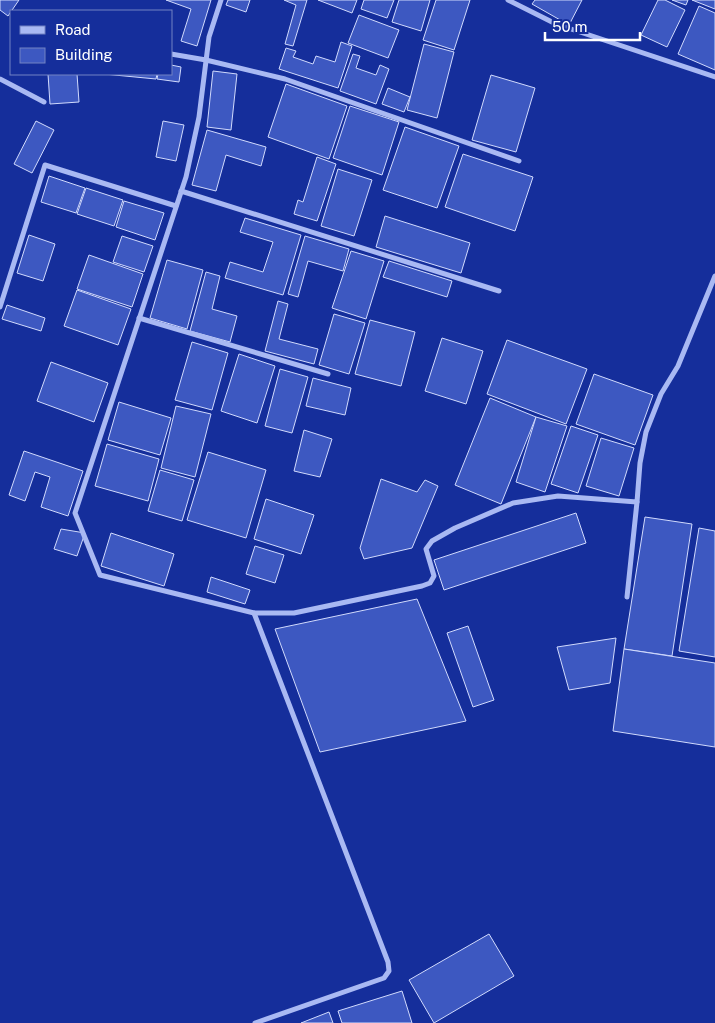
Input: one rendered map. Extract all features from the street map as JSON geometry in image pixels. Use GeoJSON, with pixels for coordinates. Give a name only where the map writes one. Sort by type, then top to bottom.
{"type":"FeatureCollection","features":[{"type":"Feature","properties":{"kind":"street"},"geometry":{"type":"LineString","coordinates":[[220,0],[209,38],[199,117],[181,192],[75,513],[100,575],[254,614],[294,613],[430,583],[434,576],[426,549],[432,542],[455,528],[513,503],[558,496],[637,502]]}},
{"type":"Feature","properties":{"kind":"street"},"geometry":{"type":"LineString","coordinates":[[508,0],[556,24],[715,77]]}},
{"type":"Feature","properties":{"kind":"street"},"geometry":{"type":"LineString","coordinates":[[172,54],[206,60],[285,79],[519,161]]}},
{"type":"Feature","properties":{"kind":"street"},"geometry":{"type":"LineString","coordinates":[[0,79],[44,102]]}},
{"type":"Feature","properties":{"kind":"street"},"geometry":{"type":"LineString","coordinates":[[0,306],[45,164],[176,206]]}},
{"type":"Feature","properties":{"kind":"street"},"geometry":{"type":"LineString","coordinates":[[181,192],[499,291]]}},
{"type":"Feature","properties":{"kind":"street"},"geometry":{"type":"LineString","coordinates":[[627,596],[640,463],[646,432],[662,394],[678,366],[715,276]]}},
{"type":"Feature","properties":{"kind":"street"},"geometry":{"type":"LineString","coordinates":[[139,318],[328,374]]}},
{"type":"Feature","properties":{"kind":"street"},"geometry":{"type":"LineString","coordinates":[[254,614],[388,962],[389,971],[384,978],[255,1023]]}},
{"type":"Feature","properties":{"kind":"building"},"geometry":{"type":"Polygon","coordinates":[[[0,0],[19,0],[12,10],[10,10],[8,16],[0,10],[0,0]]]}},
{"type":"Feature","properties":{"kind":"building"},"geometry":{"type":"Polygon","coordinates":[[[166,0],[211,0],[197,46],[181,41],[191,9],[166,0]]]}},
{"type":"Feature","properties":{"kind":"building"},"geometry":{"type":"Polygon","coordinates":[[[228,0],[250,0],[246,12],[226,5],[228,0]]]}},
{"type":"Feature","properties":{"kind":"building"},"geometry":{"type":"Polygon","coordinates":[[[284,0],[307,0],[293,46],[285,44],[296,5],[284,0]]]}},
{"type":"Feature","properties":{"kind":"building"},"geometry":{"type":"Polygon","coordinates":[[[318,0],[357,0],[352,13],[318,0]]]}},
{"type":"Feature","properties":{"kind":"building"},"geometry":{"type":"Polygon","coordinates":[[[364,0],[394,0],[387,18],[361,9],[364,0]]]}},
{"type":"Feature","properties":{"kind":"building"},"geometry":{"type":"Polygon","coordinates":[[[399,0],[430,0],[421,31],[392,22],[399,0]]]}},
{"type":"Feature","properties":{"kind":"building"},"geometry":{"type":"Polygon","coordinates":[[[436,0],[470,0],[454,50],[423,40],[436,0]]]}},
{"type":"Feature","properties":{"kind":"building"},"geometry":{"type":"Polygon","coordinates":[[[535,0],[582,0],[569,25],[532,4],[535,0]]]}},
{"type":"Feature","properties":{"kind":"building"},"geometry":{"type":"Polygon","coordinates":[[[658,0],[665,0],[685,10],[667,47],[641,35],[658,0]]]}},
{"type":"Feature","properties":{"kind":"building"},"geometry":{"type":"Polygon","coordinates":[[[672,0],[688,0],[686,5],[672,0]]]}},
{"type":"Feature","properties":{"kind":"building"},"geometry":{"type":"Polygon","coordinates":[[[692,0],[715,0],[715,9],[692,0]]]}},
{"type":"Feature","properties":{"kind":"building"},"geometry":{"type":"Polygon","coordinates":[[[699,6],[715,13],[715,70],[678,54],[699,6]]]}},
{"type":"Feature","properties":{"kind":"building"},"geometry":{"type":"Polygon","coordinates":[[[359,15],[399,30],[388,58],[348,43],[359,15]]]}},
{"type":"Feature","properties":{"kind":"building"},"geometry":{"type":"Polygon","coordinates":[[[341,42],[352,46],[338,88],[279,69],[286,48],[296,51],[293,57],[313,64],[316,56],[335,62],[341,42]]]}},
{"type":"Feature","properties":{"kind":"building"},"geometry":{"type":"Polygon","coordinates":[[[424,44],[454,52],[437,118],[407,110],[424,44]]]}},
{"type":"Feature","properties":{"kind":"building"},"geometry":{"type":"Polygon","coordinates":[[[353,54],[360,56],[356,68],[376,75],[380,65],[389,69],[376,104],[340,91],[353,54]]]}},
{"type":"Feature","properties":{"kind":"building"},"geometry":{"type":"Polygon","coordinates":[[[172,65],[181,67],[179,82],[157,79],[158,75],[172,75],[172,65]]]}},
{"type":"Feature","properties":{"kind":"building"},"geometry":{"type":"Polygon","coordinates":[[[213,71],[237,74],[231,130],[207,127],[213,71]]]}},
{"type":"Feature","properties":{"kind":"building"},"geometry":{"type":"Polygon","coordinates":[[[48,75],[77,75],[79,102],[50,104],[48,75]]]}},
{"type":"Feature","properties":{"kind":"building"},"geometry":{"type":"Polygon","coordinates":[[[114,75],[157,75],[156,79],[114,75]]]}},
{"type":"Feature","properties":{"kind":"building"},"geometry":{"type":"Polygon","coordinates":[[[491,75],[535,88],[516,152],[472,140],[491,75]]]}},
{"type":"Feature","properties":{"kind":"building"},"geometry":{"type":"Polygon","coordinates":[[[286,84],[347,106],[329,159],[268,137],[286,84]]]}},
{"type":"Feature","properties":{"kind":"building"},"geometry":{"type":"Polygon","coordinates":[[[388,88],[410,97],[404,112],[382,104],[388,88]]]}},
{"type":"Feature","properties":{"kind":"building"},"geometry":{"type":"Polygon","coordinates":[[[350,106],[399,122],[382,175],[333,158],[350,106]]]}},
{"type":"Feature","properties":{"kind":"building"},"geometry":{"type":"Polygon","coordinates":[[[36,121],[54,130],[32,173],[14,164],[36,121]]]}},
{"type":"Feature","properties":{"kind":"building"},"geometry":{"type":"Polygon","coordinates":[[[163,121],[184,125],[176,161],[156,157],[163,121]]]}},
{"type":"Feature","properties":{"kind":"building"},"geometry":{"type":"Polygon","coordinates":[[[405,127],[459,146],[437,208],[383,190],[405,127]]]}},
{"type":"Feature","properties":{"kind":"building"},"geometry":{"type":"Polygon","coordinates":[[[207,130],[266,147],[261,166],[226,155],[216,191],[192,185],[207,130]]]}},
{"type":"Feature","properties":{"kind":"building"},"geometry":{"type":"Polygon","coordinates":[[[463,154],[533,177],[515,231],[445,207],[463,154]]]}},
{"type":"Feature","properties":{"kind":"building"},"geometry":{"type":"Polygon","coordinates":[[[317,157],[336,164],[317,221],[294,214],[298,200],[303,202],[317,157]]]}},
{"type":"Feature","properties":{"kind":"building"},"geometry":{"type":"Polygon","coordinates":[[[338,169],[372,180],[354,236],[321,226],[338,169]]]}},
{"type":"Feature","properties":{"kind":"building"},"geometry":{"type":"Polygon","coordinates":[[[49,176],[85,188],[76,213],[41,202],[49,176]]]}},
{"type":"Feature","properties":{"kind":"building"},"geometry":{"type":"Polygon","coordinates":[[[86,188],[123,200],[114,226],[77,214],[86,188]]]}},
{"type":"Feature","properties":{"kind":"building"},"geometry":{"type":"Polygon","coordinates":[[[124,201],[164,213],[155,240],[116,227],[124,201]]]}},
{"type":"Feature","properties":{"kind":"building"},"geometry":{"type":"Polygon","coordinates":[[[385,216],[470,243],[461,273],[376,247],[385,216]]]}},
{"type":"Feature","properties":{"kind":"building"},"geometry":{"type":"Polygon","coordinates":[[[245,218],[301,235],[283,295],[225,278],[230,262],[263,272],[273,242],[240,232],[245,218]]]}},
{"type":"Feature","properties":{"kind":"building"},"geometry":{"type":"Polygon","coordinates":[[[29,235],[55,244],[43,281],[17,273],[29,235]]]}},
{"type":"Feature","properties":{"kind":"building"},"geometry":{"type":"Polygon","coordinates":[[[122,236],[153,246],[144,272],[113,262],[122,236]]]}},
{"type":"Feature","properties":{"kind":"building"},"geometry":{"type":"Polygon","coordinates":[[[305,236],[349,249],[343,271],[308,261],[298,297],[288,294],[305,236]]]}},
{"type":"Feature","properties":{"kind":"building"},"geometry":{"type":"Polygon","coordinates":[[[351,251],[384,261],[366,319],[332,308],[351,251]]]}},
{"type":"Feature","properties":{"kind":"building"},"geometry":{"type":"Polygon","coordinates":[[[89,255],[143,274],[132,307],[77,289],[89,255]]]}},
{"type":"Feature","properties":{"kind":"building"},"geometry":{"type":"Polygon","coordinates":[[[167,260],[203,270],[187,329],[150,318],[167,260]]]}},
{"type":"Feature","properties":{"kind":"building"},"geometry":{"type":"Polygon","coordinates":[[[389,261],[452,281],[447,297],[383,277],[389,261]]]}},
{"type":"Feature","properties":{"kind":"building"},"geometry":{"type":"Polygon","coordinates":[[[206,272],[220,276],[212,309],[237,316],[230,342],[190,331],[206,272]]]}},
{"type":"Feature","properties":{"kind":"building"},"geometry":{"type":"Polygon","coordinates":[[[77,290],[131,309],[118,345],[64,326],[77,290]]]}},
{"type":"Feature","properties":{"kind":"building"},"geometry":{"type":"Polygon","coordinates":[[[278,301],[288,304],[279,339],[318,349],[314,364],[265,351],[278,301]]]}},
{"type":"Feature","properties":{"kind":"building"},"geometry":{"type":"Polygon","coordinates":[[[7,305],[45,318],[41,331],[2,319],[7,305]]]}},
{"type":"Feature","properties":{"kind":"building"},"geometry":{"type":"Polygon","coordinates":[[[334,314],[365,323],[349,374],[319,365],[334,314]]]}},
{"type":"Feature","properties":{"kind":"building"},"geometry":{"type":"Polygon","coordinates":[[[370,320],[415,332],[401,386],[355,374],[370,320]]]}},
{"type":"Feature","properties":{"kind":"building"},"geometry":{"type":"Polygon","coordinates":[[[442,338],[483,351],[466,404],[425,391],[442,338]]]}},
{"type":"Feature","properties":{"kind":"building"},"geometry":{"type":"Polygon","coordinates":[[[507,340],[587,369],[566,424],[487,394],[507,340]]]}},
{"type":"Feature","properties":{"kind":"building"},"geometry":{"type":"Polygon","coordinates":[[[192,342],[228,353],[212,410],[175,400],[192,342]]]}},
{"type":"Feature","properties":{"kind":"building"},"geometry":{"type":"Polygon","coordinates":[[[239,354],[275,366],[257,423],[221,411],[239,354]]]}},
{"type":"Feature","properties":{"kind":"building"},"geometry":{"type":"Polygon","coordinates":[[[51,362],[108,383],[94,422],[37,401],[51,362]]]}},
{"type":"Feature","properties":{"kind":"building"},"geometry":{"type":"Polygon","coordinates":[[[280,369],[308,377],[292,433],[265,426],[280,369]]]}},
{"type":"Feature","properties":{"kind":"building"},"geometry":{"type":"Polygon","coordinates":[[[594,374],[653,395],[635,445],[576,424],[594,374]]]}},
{"type":"Feature","properties":{"kind":"building"},"geometry":{"type":"Polygon","coordinates":[[[313,378],[351,388],[345,415],[306,406],[313,378]]]}},
{"type":"Feature","properties":{"kind":"building"},"geometry":{"type":"Polygon","coordinates":[[[490,398],[536,417],[501,504],[455,485],[490,398]]]}},
{"type":"Feature","properties":{"kind":"building"},"geometry":{"type":"Polygon","coordinates":[[[119,402],[171,418],[160,455],[108,440],[119,402]]]}},
{"type":"Feature","properties":{"kind":"building"},"geometry":{"type":"Polygon","coordinates":[[[176,406],[211,414],[195,477],[161,468],[176,406]]]}},
{"type":"Feature","properties":{"kind":"building"},"geometry":{"type":"Polygon","coordinates":[[[536,417],[567,426],[545,492],[516,482],[536,417]]]}},
{"type":"Feature","properties":{"kind":"building"},"geometry":{"type":"Polygon","coordinates":[[[571,426],[598,435],[578,493],[551,484],[571,426]]]}},
{"type":"Feature","properties":{"kind":"building"},"geometry":{"type":"Polygon","coordinates":[[[304,430],[332,439],[320,477],[294,471],[304,430]]]}},
{"type":"Feature","properties":{"kind":"building"},"geometry":{"type":"Polygon","coordinates":[[[601,438],[634,448],[619,496],[586,486],[601,438]]]}},
{"type":"Feature","properties":{"kind":"building"},"geometry":{"type":"Polygon","coordinates":[[[107,444],[159,459],[148,501],[95,486],[107,444]]]}},
{"type":"Feature","properties":{"kind":"building"},"geometry":{"type":"Polygon","coordinates":[[[24,451],[83,471],[68,516],[41,507],[50,477],[35,472],[25,501],[9,495],[24,451]]]}},
{"type":"Feature","properties":{"kind":"building"},"geometry":{"type":"Polygon","coordinates":[[[208,452],[266,470],[246,538],[187,520],[208,452]]]}},
{"type":"Feature","properties":{"kind":"building"},"geometry":{"type":"Polygon","coordinates":[[[160,470],[194,480],[182,521],[148,511],[160,470]]]}},
{"type":"Feature","properties":{"kind":"building"},"geometry":{"type":"Polygon","coordinates":[[[381,479],[417,492],[425,480],[438,486],[412,548],[364,559],[360,548],[381,479]]]}},
{"type":"Feature","properties":{"kind":"building"},"geometry":{"type":"Polygon","coordinates":[[[266,499],[314,515],[301,554],[254,539],[266,499]]]}},
{"type":"Feature","properties":{"kind":"building"},"geometry":{"type":"Polygon","coordinates":[[[576,513],[586,543],[444,590],[434,560],[576,513]]]}},
{"type":"Feature","properties":{"kind":"building"},"geometry":{"type":"Polygon","coordinates":[[[645,517],[692,524],[672,656],[624,649],[645,517]]]}},
{"type":"Feature","properties":{"kind":"building"},"geometry":{"type":"Polygon","coordinates":[[[699,528],[715,531],[715,657],[679,651],[699,528]]]}},
{"type":"Feature","properties":{"kind":"building"},"geometry":{"type":"Polygon","coordinates":[[[61,529],[85,533],[77,556],[54,549],[61,529]]]}},
{"type":"Feature","properties":{"kind":"building"},"geometry":{"type":"Polygon","coordinates":[[[111,533],[174,554],[164,586],[101,566],[111,533]]]}},
{"type":"Feature","properties":{"kind":"building"},"geometry":{"type":"Polygon","coordinates":[[[255,546],[284,555],[275,583],[246,574],[255,546]]]}},
{"type":"Feature","properties":{"kind":"building"},"geometry":{"type":"Polygon","coordinates":[[[211,577],[250,590],[245,604],[207,592],[211,577]]]}},
{"type":"Feature","properties":{"kind":"building"},"geometry":{"type":"Polygon","coordinates":[[[417,599],[466,721],[320,752],[275,629],[417,599]]]}},
{"type":"Feature","properties":{"kind":"building"},"geometry":{"type":"Polygon","coordinates":[[[468,626],[494,700],[473,707],[447,633],[468,626]]]}},
{"type":"Feature","properties":{"kind":"building"},"geometry":{"type":"Polygon","coordinates":[[[616,638],[610,683],[569,690],[557,647],[616,638]]]}},
{"type":"Feature","properties":{"kind":"building"},"geometry":{"type":"Polygon","coordinates":[[[624,649],[715,663],[715,747],[613,731],[624,649]]]}},
{"type":"Feature","properties":{"kind":"building"},"geometry":{"type":"Polygon","coordinates":[[[489,934],[514,976],[434,1023],[409,980],[489,934]]]}},
{"type":"Feature","properties":{"kind":"building"},"geometry":{"type":"Polygon","coordinates":[[[402,991],[412,1023],[342,1023],[338,1011],[402,991]]]}},
{"type":"Feature","properties":{"kind":"building"},"geometry":{"type":"Polygon","coordinates":[[[329,1012],[333,1023],[301,1023],[329,1012]]]}}]}
